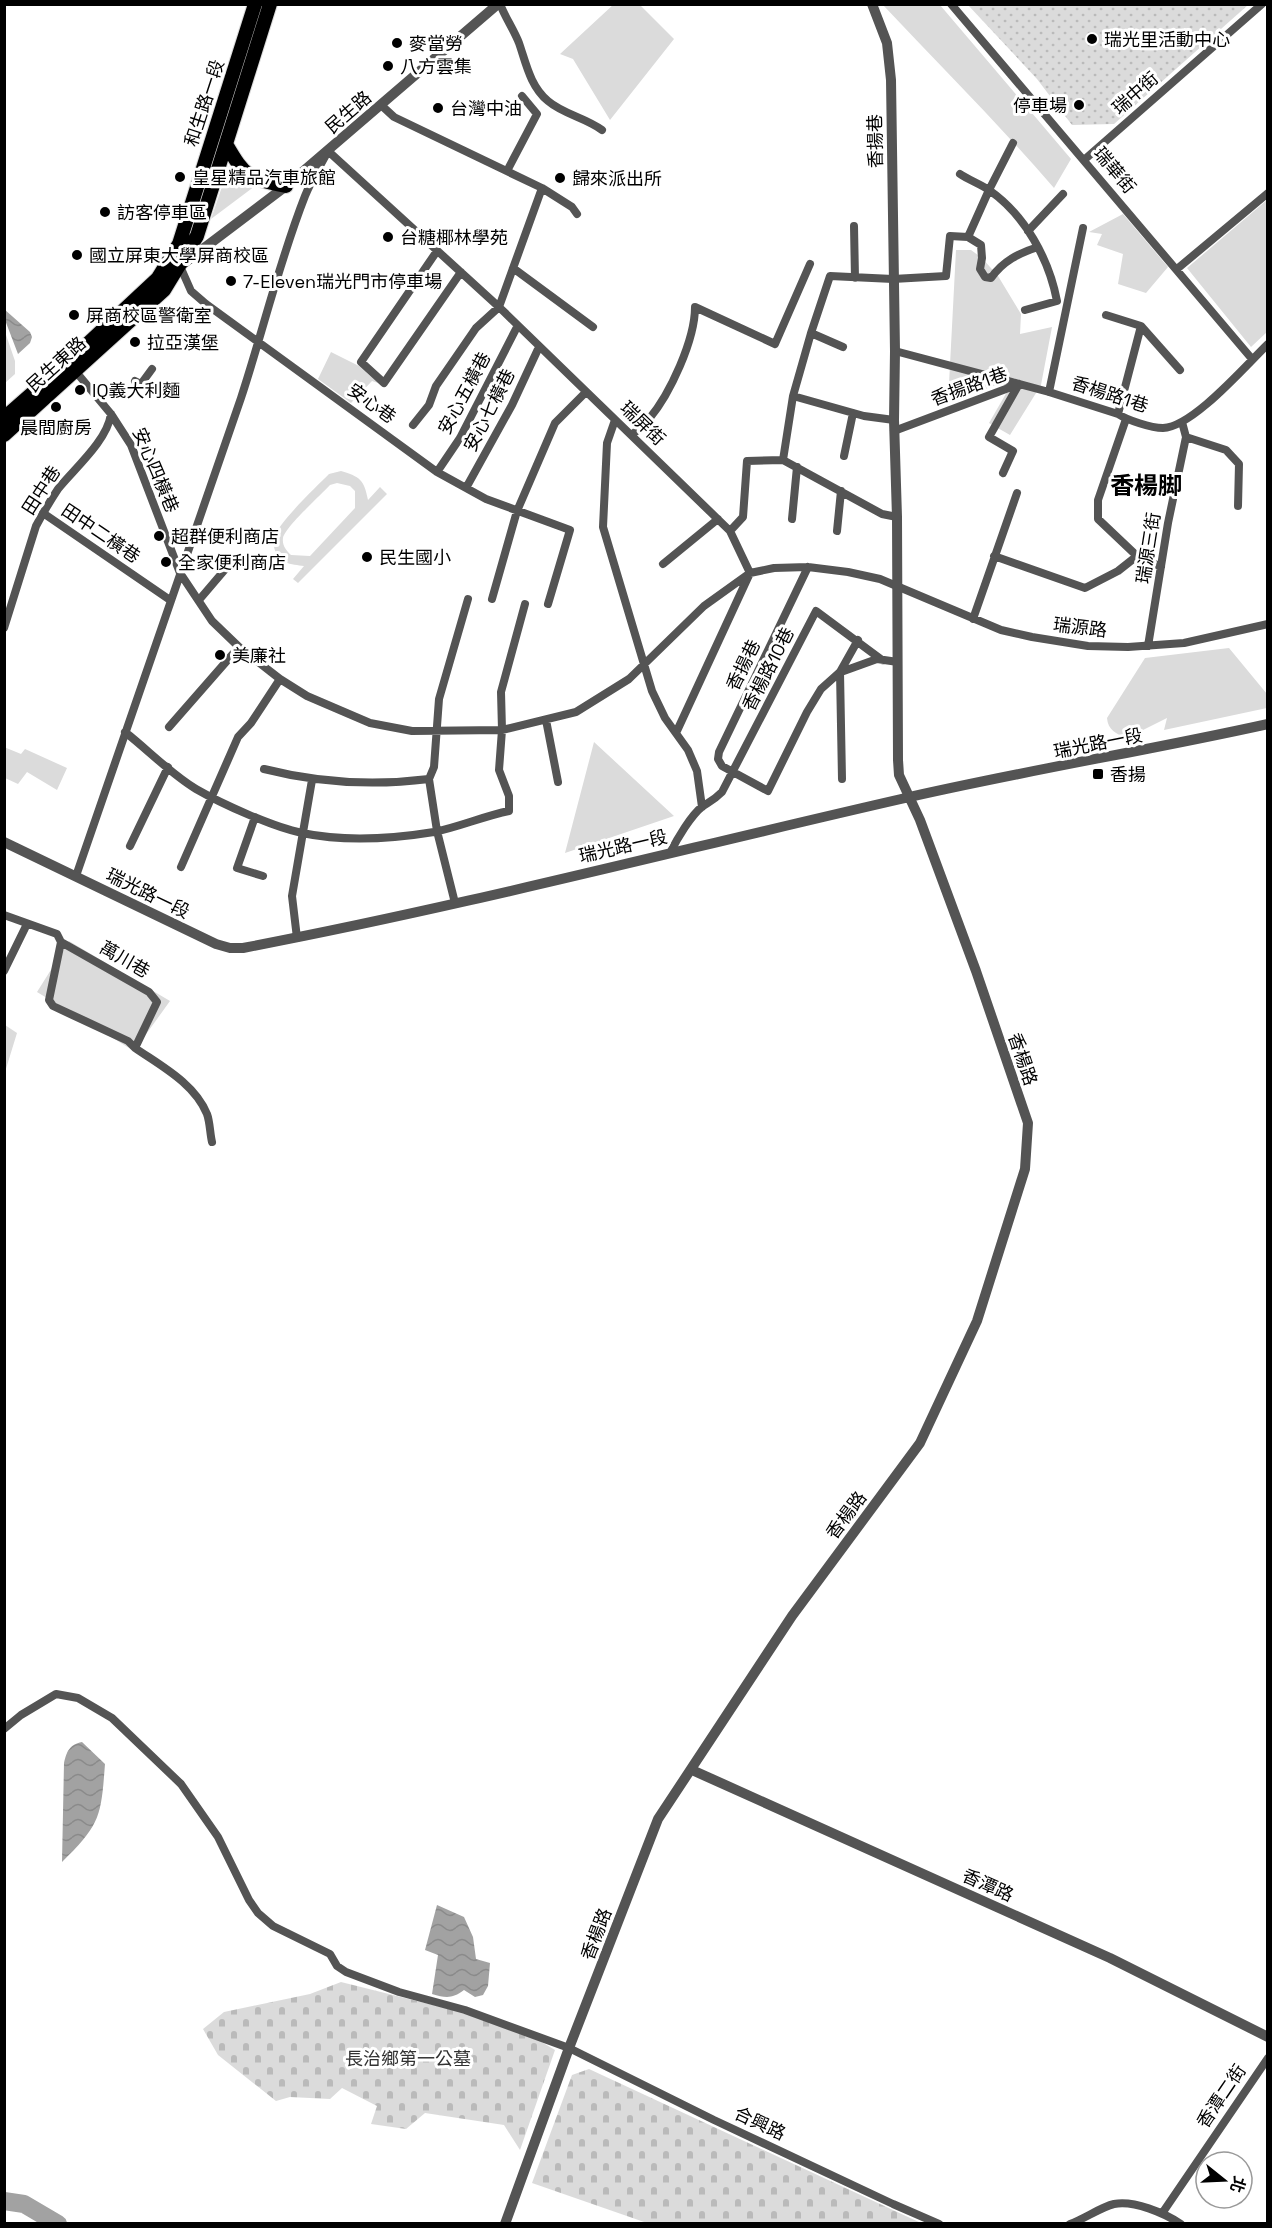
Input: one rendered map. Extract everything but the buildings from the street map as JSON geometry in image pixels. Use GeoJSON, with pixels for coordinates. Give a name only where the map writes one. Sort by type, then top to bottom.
{"type":"FeatureCollection","features":[{"type":"Feature","properties":{"kind":"main road","name":"和生路一段"},"geometry":{"type":"LineString","coordinates":[[158,278],[178,244],[255,4]]}},
{"type":"Feature","properties":{"kind":"main road","name":"和生路一段"},"geometry":{"type":"LineString","coordinates":[[180,267],[197,236],[270,4]]}},
{"type":"Feature","properties":{"kind":"main road"},"geometry":{"type":"LineString","coordinates":[[226,144],[238,165],[247,175],[286,186]]}},
{"type":"Feature","properties":{"kind":"main road","name":"民生東路"},"geometry":{"type":"LineString","coordinates":[[4,418],[72,366],[164,290],[180,267]]}},
{"type":"Feature","properties":{"kind":"main road","name":"民生東路"},"geometry":{"type":"LineString","coordinates":[[4,435],[158,278]]}},
{"type":"Feature","properties":{"kind":"street","name":"民生路"},"geometry":{"type":"LineString","coordinates":[[328,151],[499,4]]}},
{"type":"Feature","properties":{"kind":"street"},"geometry":{"type":"LineString","coordinates":[[499,4],[518,41],[527,72],[537,89],[548,102],[602,130]]}},
{"type":"Feature","properties":{"kind":"street","name":"香揚巷"},"geometry":{"type":"LineString","coordinates":[[872,4],[887,43],[889,59],[895,351],[898,760],[899,775],[910,797]]}},
{"type":"Feature","properties":{"kind":"street","name":"瑞華街"},"geometry":{"type":"LineString","coordinates":[[951,4],[1252,359]]}},
{"type":"Feature","properties":{"kind":"street","name":"瑞中街"},"geometry":{"type":"LineString","coordinates":[[1084,160],[1262,4]]}},
{"type":"Feature","properties":{"kind":"street"},"geometry":{"type":"LineString","coordinates":[[507,171],[537,114],[522,96]]}},
{"type":"Feature","properties":{"kind":"street"},"geometry":{"type":"LineString","coordinates":[[381,105],[394,117],[542,188],[572,207],[577,214]]}},
{"type":"Feature","properties":{"kind":"street"},"geometry":{"type":"LineString","coordinates":[[968,237],[1013,143]]}},
{"type":"Feature","properties":{"kind":"street","name":"民生東路"},"geometry":{"type":"LineString","coordinates":[[158,278],[180,267],[328,151]]}},
{"type":"Feature","properties":{"kind":"street"},"geometry":{"type":"LineString","coordinates":[[76,876],[260,341],[282,257],[305,194],[328,151]]}},
{"type":"Feature","properties":{"kind":"street","name":"瑞屏街"},"geometry":{"type":"LineString","coordinates":[[328,151],[498,307],[718,519],[730,531],[750,573]]}},
{"type":"Feature","properties":{"kind":"street"},"geometry":{"type":"LineString","coordinates":[[960,174],[989,190],[1005,203],[1028,231],[1038,248],[1049,272],[1057,301],[1025,310]]}},
{"type":"Feature","properties":{"kind":"street"},"geometry":{"type":"LineString","coordinates":[[413,425],[429,405],[436,386],[476,328],[498,307],[542,188]]}},
{"type":"Feature","properties":{"kind":"street"},"geometry":{"type":"LineString","coordinates":[[1177,269],[1268,193]]}},
{"type":"Feature","properties":{"kind":"street"},"geometry":{"type":"LineString","coordinates":[[1028,231],[1063,194]]}},
{"type":"Feature","properties":{"kind":"street"},"geometry":{"type":"LineString","coordinates":[[854,226],[855,278]]}},
{"type":"Feature","properties":{"kind":"street"},"geometry":{"type":"LineString","coordinates":[[1049,392],[1083,228]]}},
{"type":"Feature","properties":{"kind":"street"},"geometry":{"type":"LineString","coordinates":[[783,459],[793,396],[830,276],[893,279],[946,276],[950,236],[968,237],[981,245],[980,269],[985,277],[991,278],[999,267],[1021,253],[1038,248]]}},
{"type":"Feature","properties":{"kind":"street"},"geometry":{"type":"LineString","coordinates":[[437,251],[361,362],[384,382],[460,272]]}},
{"type":"Feature","properties":{"kind":"street"},"geometry":{"type":"LineString","coordinates":[[632,435],[649,419],[665,395],[695,323],[695,307],[775,344],[810,264]]}},
{"type":"Feature","properties":{"kind":"street","name":"安心巷"},"geometry":{"type":"LineString","coordinates":[[180,267],[191,291],[437,472],[486,499],[570,530],[548,604]]}},
{"type":"Feature","properties":{"kind":"street"},"geometry":{"type":"LineString","coordinates":[[513,268],[593,327]]}},
{"type":"Feature","properties":{"kind":"street"},"geometry":{"type":"LineString","coordinates":[[1106,315],[1141,326],[1180,370]]}},
{"type":"Feature","properties":{"kind":"street"},"geometry":{"type":"LineString","coordinates":[[1141,326],[1122,416],[1098,500],[1098,519],[1137,556],[1161,567]]}},
{"type":"Feature","properties":{"kind":"street","name":"安心五橫巷"},"geometry":{"type":"LineString","coordinates":[[437,472],[460,438],[517,327]]}},
{"type":"Feature","properties":{"kind":"street"},"geometry":{"type":"LineString","coordinates":[[811,333],[843,347]]}},
{"type":"Feature","properties":{"kind":"street"},"geometry":{"type":"LineString","coordinates":[[1182,422],[1227,387],[1268,344]]}},
{"type":"Feature","properties":{"kind":"street","name":"安心七橫巷"},"geometry":{"type":"LineString","coordinates":[[466,488],[512,405],[539,347]]}},
{"type":"Feature","properties":{"kind":"street"},"geometry":{"type":"LineString","coordinates":[[895,351],[1020,384]]}},
{"type":"Feature","properties":{"kind":"street","name":"安心四橫巷"},"geometry":{"type":"LineString","coordinates":[[72,366],[111,414],[131,444],[180,573],[213,621],[239,647],[280,679],[307,696],[370,723],[412,731],[502,730]]}},
{"type":"Feature","properties":{"kind":"street"},"geometry":{"type":"LineString","coordinates":[[135,381],[141,384],[152,369]]}},
{"type":"Feature","properties":{"kind":"street","name":"香楊路1巷"},"geometry":{"type":"LineString","coordinates":[[1020,384],[1163,428],[1182,422]]}},
{"type":"Feature","properties":{"kind":"street","name":"香揚路1巷"},"geometry":{"type":"LineString","coordinates":[[894,426],[1020,384]]}},
{"type":"Feature","properties":{"kind":"street","name":"香揚路1巷"},"geometry":{"type":"LineString","coordinates":[[1003,473],[1013,451],[989,437],[1020,384]]}},
{"type":"Feature","properties":{"kind":"street"},"geometry":{"type":"LineString","coordinates":[[492,599],[517,511],[555,423],[586,392]]}},
{"type":"Feature","properties":{"kind":"street"},"geometry":{"type":"LineString","coordinates":[[793,396],[894,426]]}},
{"type":"Feature","properties":{"kind":"street"},"geometry":{"type":"LineString","coordinates":[[844,456],[853,413]]}},
{"type":"Feature","properties":{"kind":"street","name":"田中巷"},"geometry":{"type":"LineString","coordinates":[[4,628],[36,526],[57,491],[106,430],[111,414]]}},
{"type":"Feature","properties":{"kind":"street"},"geometry":{"type":"LineString","coordinates":[[615,420],[607,443],[603,527],[643,666],[664,718],[688,750],[697,771],[702,807]]}},
{"type":"Feature","properties":{"kind":"street","name":"瑞源三街"},"geometry":{"type":"LineString","coordinates":[[1148,646],[1168,523],[1186,437],[1182,422]]}},
{"type":"Feature","properties":{"kind":"street"},"geometry":{"type":"LineString","coordinates":[[1186,437],[1226,450],[1239,464],[1238,506]]}},
{"type":"Feature","properties":{"kind":"street"},"geometry":{"type":"LineString","coordinates":[[730,531],[743,517],[747,461],[783,459],[882,514],[897,517]]}},
{"type":"Feature","properties":{"kind":"street"},"geometry":{"type":"LineString","coordinates":[[792,519],[797,467]]}},
{"type":"Feature","properties":{"kind":"street"},"geometry":{"type":"LineString","coordinates":[[837,531],[841,491]]}},
{"type":"Feature","properties":{"kind":"street"},"geometry":{"type":"LineString","coordinates":[[973,619],[1017,493]]}},
{"type":"Feature","properties":{"kind":"street","name":"田中二橫巷"},"geometry":{"type":"LineString","coordinates":[[43,513],[170,600]]}},
{"type":"Feature","properties":{"kind":"street"},"geometry":{"type":"LineString","coordinates":[[663,564],[718,519]]}},
{"type":"Feature","properties":{"kind":"street"},"geometry":{"type":"LineString","coordinates":[[994,556],[1084,588],[1118,571],[1137,556]]}},
{"type":"Feature","properties":{"kind":"street"},"geometry":{"type":"LineString","coordinates":[[199,600],[234,560]]}},
{"type":"Feature","properties":{"kind":"street"},"geometry":{"type":"LineString","coordinates":[[502,730],[576,712],[629,679],[704,606],[750,573],[774,568],[808,567],[862,574],[897,585]]}},
{"type":"Feature","properties":{"kind":"street","name":"香揚巷"},"geometry":{"type":"LineString","coordinates":[[734,773],[722,766],[718,759],[719,752],[808,567]]}},
{"type":"Feature","properties":{"kind":"street","name":"香揚巷"},"geometry":{"type":"LineString","coordinates":[[676,733],[750,573]]}},
{"type":"Feature","properties":{"kind":"street","name":"瑞源路"},"geometry":{"type":"LineString","coordinates":[[897,585],[973,619],[1017,634],[1077,644],[1109,647],[1184,643],[1268,624]]}},
{"type":"Feature","properties":{"kind":"street"},"geometry":{"type":"LineString","coordinates":[[455,903],[437,831],[429,779],[434,767],[439,699],[468,599]]}},
{"type":"Feature","properties":{"kind":"street"},"geometry":{"type":"LineString","coordinates":[[125,732],[195,788],[255,817],[301,833],[361,839],[437,831],[509,811],[509,796],[499,770],[502,730],[501,692],[525,604]]}},
{"type":"Feature","properties":{"kind":"street","name":"香楊路10巷"},"geometry":{"type":"LineString","coordinates":[[670,853],[680,835],[702,807],[712,802],[722,792],[734,773],[816,610],[882,660]]}},
{"type":"Feature","properties":{"kind":"street"},"geometry":{"type":"LineString","coordinates":[[734,773],[768,791],[807,712],[821,689],[840,672],[858,640]]}},
{"type":"Feature","properties":{"kind":"street"},"geometry":{"type":"LineString","coordinates":[[169,727],[239,647]]}},
{"type":"Feature","properties":{"kind":"street"},"geometry":{"type":"LineString","coordinates":[[840,672],[882,660],[898,662]]}},
{"type":"Feature","properties":{"kind":"street"},"geometry":{"type":"LineString","coordinates":[[840,672],[842,779]]}},
{"type":"Feature","properties":{"kind":"street"},"geometry":{"type":"LineString","coordinates":[[181,867],[238,737],[251,723],[280,679]]}},
{"type":"Feature","properties":{"kind":"street"},"geometry":{"type":"LineString","coordinates":[[546,720],[558,782]]}},
{"type":"Feature","properties":{"kind":"street","name":"瑞光路一段"},"geometry":{"type":"LineString","coordinates":[[4,842],[210,941],[230,948],[243,948],[455,903],[910,797],[1155,749],[1268,724]]}},
{"type":"Feature","properties":{"kind":"street"},"geometry":{"type":"LineString","coordinates":[[130,846],[168,768]]}},
{"type":"Feature","properties":{"kind":"street"},"geometry":{"type":"LineString","coordinates":[[264,769],[312,780],[394,784],[429,779]]}},
{"type":"Feature","properties":{"kind":"street"},"geometry":{"type":"LineString","coordinates":[[297,938],[292,896],[301,833],[312,780]]}},
{"type":"Feature","properties":{"kind":"street","name":"香楊路"},"geometry":{"type":"LineString","coordinates":[[505,2223],[569,2048],[658,1819],[792,1616],[920,1443],[977,1321],[1025,1169],[1028,1123],[976,971],[910,797]]}},
{"type":"Feature","properties":{"kind":"street"},"geometry":{"type":"LineString","coordinates":[[255,817],[237,868],[263,876]]}},
{"type":"Feature","properties":{"kind":"street"},"geometry":{"type":"LineString","coordinates":[[4,915],[59,938],[49,1000],[53,1006],[128,1041],[171,1071],[192,1091],[207,1114],[212,1142]]}},
{"type":"Feature","properties":{"kind":"street"},"geometry":{"type":"LineString","coordinates":[[4,971],[27,924]]}},
{"type":"Feature","properties":{"kind":"street","name":"萬川巷"},"geometry":{"type":"LineString","coordinates":[[59,938],[149,992],[157,1002],[135,1048]]}},
{"type":"Feature","properties":{"kind":"street","name":"合興路"},"geometry":{"type":"LineString","coordinates":[[4,1729],[21,1715],[56,1694],[78,1698],[112,1718],[181,1784],[218,1837],[249,1900],[258,1913],[273,1926],[330,1954],[337,1966],[346,1972],[399,1992],[465,2010],[569,2048],[735,2130],[939,2223]]}},
{"type":"Feature","properties":{"kind":"street","name":"香潭路"},"geometry":{"type":"LineString","coordinates":[[692,1770],[1110,1958],[1268,2037]]}},
{"type":"Feature","properties":{"kind":"street","name":"香潭二街"},"geometry":{"type":"LineString","coordinates":[[1162,2212],[1268,2058]]}},
{"type":"Feature","properties":{"kind":"street"},"geometry":{"type":"LineString","coordinates":[[1070,2223],[1114,2204],[1141,2206],[1162,2212],[1181,2223]]}},
{"type":"Feature","properties":{"kind":"green space"},"geometry":{"type":"Polygon","coordinates":[[[614,4],[640,5],[674,39],[610,120],[573,59],[560,54],[614,4]]]}},
{"type":"Feature","properties":{"kind":"green space"},"geometry":{"type":"Polygon","coordinates":[[[883,5],[940,5],[1071,159],[1054,188],[991,118],[883,5]]]}},
{"type":"Feature","properties":{"kind":"green space"},"geometry":{"type":"Polygon","coordinates":[[[968,5],[1248,5],[1114,124],[1072,125],[1037,79],[968,5]]]}},
{"type":"Feature","properties":{"kind":"green space"},"geometry":{"type":"Polygon","coordinates":[[[229,166],[240,177],[259,183],[211,219],[229,166]]]}},
{"type":"Feature","properties":{"kind":"green space"},"geometry":{"type":"Polygon","coordinates":[[[1267,200],[1267,332],[1251,347],[1187,268],[1267,200]]]}},
{"type":"Feature","properties":{"kind":"green space"},"geometry":{"type":"Polygon","coordinates":[[[1123,214],[1168,267],[1146,293],[1118,284],[1123,254],[1097,245],[1102,234],[1089,232],[1123,214]]]}},
{"type":"Feature","properties":{"kind":"green space"},"geometry":{"type":"Polygon","coordinates":[[[956,250],[971,250],[982,258],[998,276],[1021,314],[1020,334],[1052,327],[1041,385],[1010,435],[989,423],[1015,378],[948,403],[956,250]]]}},
{"type":"Feature","properties":{"kind":"green space"},"geometry":{"type":"Polygon","coordinates":[[[4,329],[15,361],[15,374],[5,383],[4,329]]]}},
{"type":"Feature","properties":{"kind":"green space"},"geometry":{"type":"Polygon","coordinates":[[[331,352],[359,366],[378,383],[372,381],[351,403],[318,379],[331,352]]]}},
{"type":"Feature","properties":{"kind":"green space"},"geometry":{"type":"Polygon","coordinates":[[[341,471],[357,477],[365,487],[368,500],[380,487],[387,494],[298,583],[293,579],[304,566],[282,560],[274,549],[274,538],[282,524],[329,474],[341,471]],[[337,483],[330,485],[290,526],[283,541],[291,555],[310,556],[355,508],[355,491],[350,486],[337,483]]]}},
{"type":"Feature","properties":{"kind":"green space"},"geometry":{"type":"Polygon","coordinates":[[[1229,648],[1267,694],[1267,708],[1164,730],[1167,718],[1127,738],[1111,729],[1107,718],[1145,658],[1229,648]]]}},
{"type":"Feature","properties":{"kind":"green space"},"geometry":{"type":"Polygon","coordinates":[[[594,742],[674,816],[565,853],[594,742]]]}},
{"type":"Feature","properties":{"kind":"green space"},"geometry":{"type":"Polygon","coordinates":[[[4,747],[21,754],[25,749],[67,768],[57,790],[27,772],[18,784],[5,778],[4,747]]]}},
{"type":"Feature","properties":{"kind":"green space"},"geometry":{"type":"Polygon","coordinates":[[[69,941],[170,1001],[134,1051],[37,992],[69,941]]]}},
{"type":"Feature","properties":{"kind":"green space"},"geometry":{"type":"Polygon","coordinates":[[[5,1025],[17,1033],[5,1072],[5,1025]]]}},
{"type":"Feature","properties":{"kind":"green space","name":"長治鄉第一公墓"},"geometry":{"type":"Polygon","coordinates":[[[341,1982],[461,2012],[540,2041],[555,2050],[520,2150],[504,2125],[425,2113],[406,2129],[371,2124],[377,2106],[342,2088],[330,2099],[290,2097],[276,2101],[218,2055],[203,2029],[224,2012],[310,1994],[341,1982]]]}},
{"type":"Feature","properties":{"kind":"green space"},"geometry":{"type":"Polygon","coordinates":[[[589,2069],[921,2223],[647,2223],[532,2183],[572,2075],[589,2069]]]}},
{"type":"Feature","properties":{"kind":"water"},"geometry":{"type":"Polygon","coordinates":[[[4,309],[30,332],[32,337],[30,343],[18,354],[5,320],[4,309]]]}},
{"type":"Feature","properties":{"kind":"water"},"geometry":{"type":"Polygon","coordinates":[[[82,1742],[105,1764],[100,1808],[85,1838],[62,1862],[64,1763],[69,1749],[82,1742]]]}},
{"type":"Feature","properties":{"kind":"water"},"geometry":{"type":"Polygon","coordinates":[[[437,1905],[464,1917],[473,1937],[476,1959],[490,1963],[488,1986],[483,1995],[475,1997],[464,1990],[449,1997],[432,1994],[438,1955],[425,1950],[437,1905]]]}},
{"type":"Feature","properties":{"kind":"waterway"},"geometry":{"type":"LineString","coordinates":[[4,2201],[24,2204],[58,2224]]}},
{"type":"Feature","properties":{"kind":"place","name":"瑞光里活動中心"},"geometry":{"type":"Point","coordinates":[1092,39]}},
{"type":"Feature","properties":{"kind":"place","name":"麥當勞"},"geometry":{"type":"Point","coordinates":[397,43]}},
{"type":"Feature","properties":{"kind":"place","name":"八方雲集"},"geometry":{"type":"Point","coordinates":[388,66]}},
{"type":"Feature","properties":{"kind":"place","name":"停車場"},"geometry":{"type":"Point","coordinates":[1079,105]}},
{"type":"Feature","properties":{"kind":"place","name":"台灣中油"},"geometry":{"type":"Point","coordinates":[438,108]}},
{"type":"Feature","properties":{"kind":"place","name":"皇星精品汽車旅館"},"geometry":{"type":"Point","coordinates":[180,177]}},
{"type":"Feature","properties":{"kind":"place","name":"歸來派出所"},"geometry":{"type":"Point","coordinates":[560,178]}},
{"type":"Feature","properties":{"kind":"place","name":"訪客停車區"},"geometry":{"type":"Point","coordinates":[105,212]}},
{"type":"Feature","properties":{"kind":"place","name":"台糖椰林學苑"},"geometry":{"type":"Point","coordinates":[388,237]}},
{"type":"Feature","properties":{"kind":"place","name":"國立屏東大學屏商校區"},"geometry":{"type":"Point","coordinates":[77,255]}},
{"type":"Feature","properties":{"kind":"place","name":"7-Eleven瑞光門市停車場"},"geometry":{"type":"Point","coordinates":[231,281]}},
{"type":"Feature","properties":{"kind":"place","name":"屏商校區警衛室"},"geometry":{"type":"Point","coordinates":[74,315]}},
{"type":"Feature","properties":{"kind":"place","name":"拉亞漢堡"},"geometry":{"type":"Point","coordinates":[135,342]}},
{"type":"Feature","properties":{"kind":"place","name":"IQ義大利麵"},"geometry":{"type":"Point","coordinates":[80,390]}},
{"type":"Feature","properties":{"kind":"place","name":"晨間廚房"},"geometry":{"type":"Point","coordinates":[56,407]}},
{"type":"Feature","properties":{"kind":"place","name":"超群便利商店"},"geometry":{"type":"Point","coordinates":[159,536]}},
{"type":"Feature","properties":{"kind":"place","name":"民生國小"},"geometry":{"type":"Point","coordinates":[367,557]}},
{"type":"Feature","properties":{"kind":"place","name":"全家便利商店"},"geometry":{"type":"Point","coordinates":[166,562]}},
{"type":"Feature","properties":{"kind":"place","name":"美廉社"},"geometry":{"type":"Point","coordinates":[220,655]}},
{"type":"Feature","properties":{"kind":"place","name":"香揚"},"geometry":{"type":"Point","coordinates":[1098,774]}},
{"type":"Feature","properties":{"kind":"district","name":"香楊脚"},"geometry":{"type":"Point","coordinates":[1146,485]}}]}
